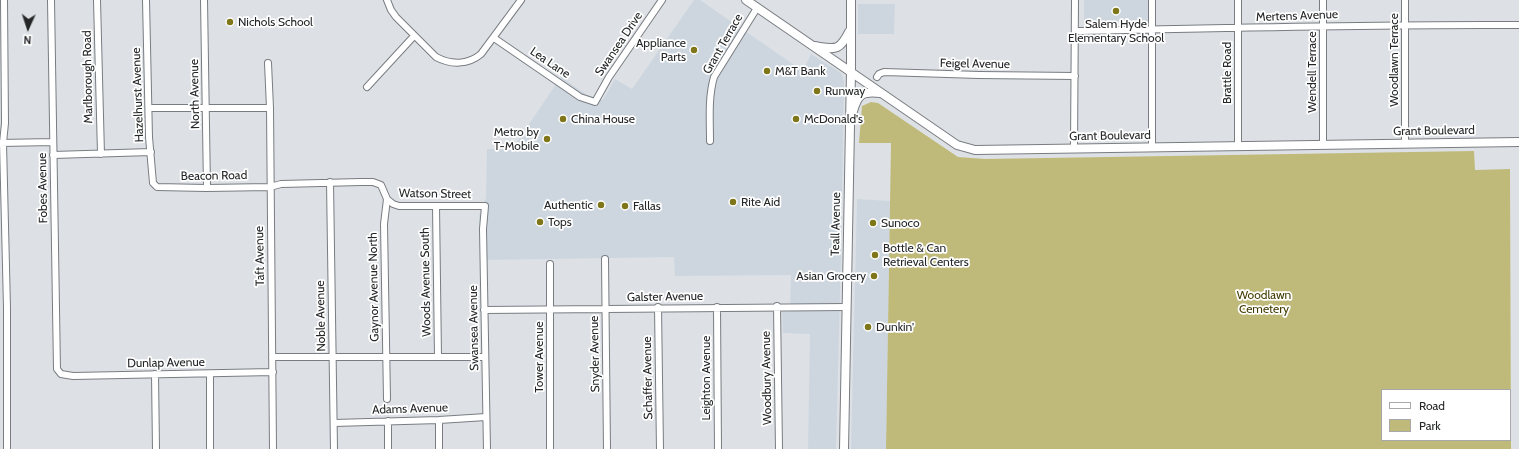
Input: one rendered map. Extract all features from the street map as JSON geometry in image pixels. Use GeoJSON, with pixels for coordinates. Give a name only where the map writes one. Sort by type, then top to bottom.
{"type":"FeatureCollection","features":[{"type":"Feature","properties":{"kind":"street"},"geometry":{"type":"LineString","coordinates":[[4,0],[5,123],[2,143],[7,308],[7,449]]}},
{"type":"Feature","properties":{"kind":"street","name":"Fobes Avenue"},"geometry":{"type":"LineString","coordinates":[[50,0],[56,352],[57,369],[61,374]]}},
{"type":"Feature","properties":{"kind":"street","name":"Marlborough Road"},"geometry":{"type":"LineString","coordinates":[[97,0],[101,154]]}},
{"type":"Feature","properties":{"kind":"street","name":"Hazelhurst Avenue"},"geometry":{"type":"LineString","coordinates":[[146,0],[153,183],[159,188]]}},
{"type":"Feature","properties":{"kind":"street","name":"North Avenue"},"geometry":{"type":"LineString","coordinates":[[204,0],[207,188]]}},
{"type":"Feature","properties":{"kind":"street"},"geometry":{"type":"LineString","coordinates":[[387,0],[391,10],[414,36],[436,57],[458,63],[477,58],[482,54],[521,0]]}},
{"type":"Feature","properties":{"kind":"street","name":"Swansea Drive"},"geometry":{"type":"LineString","coordinates":[[595,102],[608,77],[662,0]]}},
{"type":"Feature","properties":{"kind":"street","name":"Grant Boulevard"},"geometry":{"type":"LineString","coordinates":[[746,0],[957,145],[975,150],[1519,142]]}},
{"type":"Feature","properties":{"kind":"street","name":"Teall Avenue"},"geometry":{"type":"LineString","coordinates":[[844,449],[851,0]]}},
{"type":"Feature","properties":{"kind":"street"},"geometry":{"type":"LineString","coordinates":[[1074,148],[1075,0]]}},
{"type":"Feature","properties":{"kind":"street"},"geometry":{"type":"LineString","coordinates":[[1152,0],[1152,147]]}},
{"type":"Feature","properties":{"kind":"street","name":"Brattle Road"},"geometry":{"type":"LineString","coordinates":[[1238,0],[1238,146]]}},
{"type":"Feature","properties":{"kind":"street","name":"Wendell Terrace"},"geometry":{"type":"LineString","coordinates":[[1323,0],[1323,145]]}},
{"type":"Feature","properties":{"kind":"street","name":"Woodlawn Terrace"},"geometry":{"type":"LineString","coordinates":[[1406,0],[1406,144]]}},
{"type":"Feature","properties":{"kind":"street","name":"Grant Terrace"},"geometry":{"type":"LineString","coordinates":[[710,141],[710,98],[714,77],[757,8]]}},
{"type":"Feature","properties":{"kind":"street","name":"Mertens Avenue"},"geometry":{"type":"LineString","coordinates":[[1075,31],[1238,29],[1323,25],[1519,25]]}},
{"type":"Feature","properties":{"kind":"street"},"geometry":{"type":"LineString","coordinates":[[812,46],[837,48],[846,40],[851,29]]}},
{"type":"Feature","properties":{"kind":"street"},"geometry":{"type":"LineString","coordinates":[[366,87],[414,36]]}},
{"type":"Feature","properties":{"kind":"street","name":"Lea Lane"},"geometry":{"type":"LineString","coordinates":[[494,38],[580,97],[595,102]]}},
{"type":"Feature","properties":{"kind":"street","name":"Taft Avenue"},"geometry":{"type":"LineString","coordinates":[[268,63],[270,108],[273,449]]}},
{"type":"Feature","properties":{"kind":"street","name":"Feigel Avenue"},"geometry":{"type":"LineString","coordinates":[[877,77],[879,74],[884,72],[1075,76]]}},
{"type":"Feature","properties":{"kind":"street"},"geometry":{"type":"LineString","coordinates":[[850,121],[856,101],[861,94],[866,92],[882,94]]}},
{"type":"Feature","properties":{"kind":"street"},"geometry":{"type":"LineString","coordinates":[[149,108],[270,108]]}},
{"type":"Feature","properties":{"kind":"street"},"geometry":{"type":"LineString","coordinates":[[2,143],[53,142]]}},
{"type":"Feature","properties":{"kind":"street"},"geometry":{"type":"LineString","coordinates":[[53,155],[151,152]]}},
{"type":"Feature","properties":{"kind":"street","name":"Noble Avenue"},"geometry":{"type":"LineString","coordinates":[[330,182],[334,449]]}},
{"type":"Feature","properties":{"kind":"street","name":"Beacon Road"},"geometry":{"type":"LineString","coordinates":[[159,188],[270,187],[281,184],[373,182],[381,185],[387,199]]}},
{"type":"Feature","properties":{"kind":"street","name":"Watson Street"},"geometry":{"type":"LineString","coordinates":[[387,199],[393,204],[399,206],[485,206]]}},
{"type":"Feature","properties":{"kind":"street","name":"Gaynor Avenue North"},"geometry":{"type":"LineString","coordinates":[[387,199],[384,224],[387,399]]}},
{"type":"Feature","properties":{"kind":"street","name":"Woods Avenue South"},"geometry":{"type":"LineString","coordinates":[[436,206],[438,357]]}},
{"type":"Feature","properties":{"kind":"street","name":"Swansea Avenue"},"geometry":{"type":"LineString","coordinates":[[485,206],[483,229],[487,449]]}},
{"type":"Feature","properties":{"kind":"street","name":"Snyder Avenue"},"geometry":{"type":"LineString","coordinates":[[605,259],[607,449]]}},
{"type":"Feature","properties":{"kind":"street","name":"Tower Avenue"},"geometry":{"type":"LineString","coordinates":[[550,264],[550,449]]}},
{"type":"Feature","properties":{"kind":"street","name":"Galster Avenue"},"geometry":{"type":"LineString","coordinates":[[484,310],[777,306],[847,307]]}},
{"type":"Feature","properties":{"kind":"street","name":"Woodbury Avenue"},"geometry":{"type":"LineString","coordinates":[[777,306],[779,449]]}},
{"type":"Feature","properties":{"kind":"street","name":"Schaffer Avenue"},"geometry":{"type":"LineString","coordinates":[[658,307],[660,449]]}},
{"type":"Feature","properties":{"kind":"street","name":"Leighton Avenue"},"geometry":{"type":"LineString","coordinates":[[717,307],[718,449]]}},
{"type":"Feature","properties":{"kind":"street"},"geometry":{"type":"LineString","coordinates":[[272,357],[485,356]]}},
{"type":"Feature","properties":{"kind":"street","name":"Dunlap Avenue"},"geometry":{"type":"LineString","coordinates":[[61,374],[73,376],[272,372]]}},
{"type":"Feature","properties":{"kind":"street"},"geometry":{"type":"LineString","coordinates":[[155,374],[156,449]]}},
{"type":"Feature","properties":{"kind":"street"},"geometry":{"type":"LineString","coordinates":[[210,374],[210,449]]}},
{"type":"Feature","properties":{"kind":"street","name":"Adams Avenue"},"geometry":{"type":"LineString","coordinates":[[334,423],[486,417]]}},
{"type":"Feature","properties":{"kind":"street"},"geometry":{"type":"LineString","coordinates":[[439,420],[439,449]]}},
{"type":"Feature","properties":{"kind":"street"},"geometry":{"type":"LineString","coordinates":[[388,421],[388,449]]}},
{"type":"Feature","properties":{"kind":"shaded area"},"geometry":{"type":"Polygon","coordinates":[[[694,0],[700,0],[803,71],[811,54],[841,73],[844,81],[836,449],[808,449],[810,334],[783,333],[782,312],[790,312],[791,275],[675,276],[674,257],[481,260],[479,215],[486,198],[487,149],[512,149],[561,77],[587,95],[603,100],[615,79],[632,89],[694,0]]]}},
{"type":"Feature","properties":{"kind":"shaded area","name":"Salem Hyde Elementary School"},"geometry":{"type":"Polygon","coordinates":[[[1084,0],[1148,0],[1148,21],[1084,22],[1084,0]]]}},
{"type":"Feature","properties":{"kind":"shaded area"},"geometry":{"type":"Polygon","coordinates":[[[858,4],[895,4],[894,34],[858,34],[858,4]]]}},
{"type":"Feature","properties":{"kind":"shaded area"},"geometry":{"type":"Polygon","coordinates":[[[857,199],[890,201],[886,449],[851,449],[857,199]]]}},
{"type":"Feature","properties":{"kind":"green space","name":"Woodlawn Cemetery"},"geometry":{"type":"Polygon","coordinates":[[[871,102],[878,103],[958,157],[985,159],[1474,151],[1475,170],[1510,169],[1511,389],[1381,389],[1381,441],[1511,441],[1511,449],[886,449],[891,143],[859,143],[862,106],[871,102]]]}},
{"type":"Feature","properties":{"kind":"place","name":"Salem Hyde Elementary School"},"geometry":{"type":"Point","coordinates":[1116,11]}},
{"type":"Feature","properties":{"kind":"place","name":"Nichols School"},"geometry":{"type":"Point","coordinates":[230,22]}},
{"type":"Feature","properties":{"kind":"place","name":"Appliance Parts"},"geometry":{"type":"Point","coordinates":[694,50]}},
{"type":"Feature","properties":{"kind":"place","name":"M&T Bank"},"geometry":{"type":"Point","coordinates":[767,71]}},
{"type":"Feature","properties":{"kind":"place","name":"Runway"},"geometry":{"type":"Point","coordinates":[817,91]}},
{"type":"Feature","properties":{"kind":"place","name":"China House"},"geometry":{"type":"Point","coordinates":[563,119]}},
{"type":"Feature","properties":{"kind":"place","name":"McDonald's"},"geometry":{"type":"Point","coordinates":[796,119]}},
{"type":"Feature","properties":{"kind":"place","name":"Metro by T-Mobile"},"geometry":{"type":"Point","coordinates":[547,139]}},
{"type":"Feature","properties":{"kind":"place","name":"Rite Aid"},"geometry":{"type":"Point","coordinates":[733,202]}},
{"type":"Feature","properties":{"kind":"place","name":"Authentic"},"geometry":{"type":"Point","coordinates":[601,205]}},
{"type":"Feature","properties":{"kind":"place","name":"Fallas"},"geometry":{"type":"Point","coordinates":[625,206]}},
{"type":"Feature","properties":{"kind":"place","name":"Tops"},"geometry":{"type":"Point","coordinates":[540,222]}},
{"type":"Feature","properties":{"kind":"place","name":"Sunoco"},"geometry":{"type":"Point","coordinates":[873,223]}},
{"type":"Feature","properties":{"kind":"place","name":"Bottle & Can Retrieval Centers"},"geometry":{"type":"Point","coordinates":[875,255]}},
{"type":"Feature","properties":{"kind":"place","name":"Asian Grocery"},"geometry":{"type":"Point","coordinates":[874,276]}},
{"type":"Feature","properties":{"kind":"place","name":"Dunkin'"},"geometry":{"type":"Point","coordinates":[868,327]}}]}
